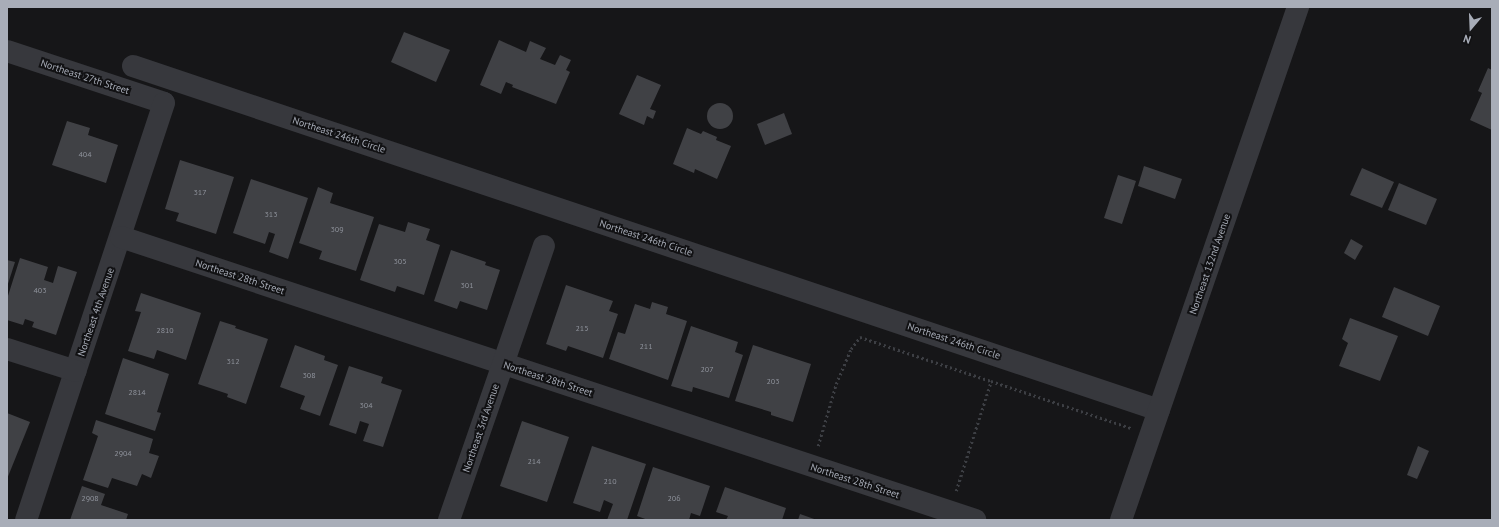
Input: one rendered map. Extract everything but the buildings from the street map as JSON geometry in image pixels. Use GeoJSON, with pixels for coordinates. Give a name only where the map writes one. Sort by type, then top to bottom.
{"type":"FeatureCollection","features":[{"type":"Feature","properties":{"kind":"street","name":"Northeast 132nd Avenue"},"geometry":{"type":"LineString","coordinates":[[1121,520],[1298,7]]}},
{"type":"Feature","properties":{"kind":"street","name":"Northeast 27th Street"},"geometry":{"type":"LineString","coordinates":[[7,51],[164,103]]}},
{"type":"Feature","properties":{"kind":"street","name":"Northeast 246th Circle"},"geometry":{"type":"LineString","coordinates":[[133,66],[1159,410]]}},
{"type":"Feature","properties":{"kind":"street","name":"Northeast 4th Avenue"},"geometry":{"type":"LineString","coordinates":[[26,520],[121,237],[164,103]]}},
{"type":"Feature","properties":{"kind":"street","name":"Northeast 28th Street"},"geometry":{"type":"LineString","coordinates":[[121,237],[975,520]]}},
{"type":"Feature","properties":{"kind":"street","name":"Northeast 3rd Avenue"},"geometry":{"type":"LineString","coordinates":[[449,520],[544,246]]}},
{"type":"Feature","properties":{"kind":"street"},"geometry":{"type":"LineString","coordinates":[[7,349],[76,371]]}},
{"type":"Feature","properties":{"kind":"path"},"geometry":{"type":"LineString","coordinates":[[812,466],[836,384],[851,348],[860,337],[1151,434]]}},
{"type":"Feature","properties":{"kind":"path"},"geometry":{"type":"LineString","coordinates":[[949,512],[991,381]]}}]}
